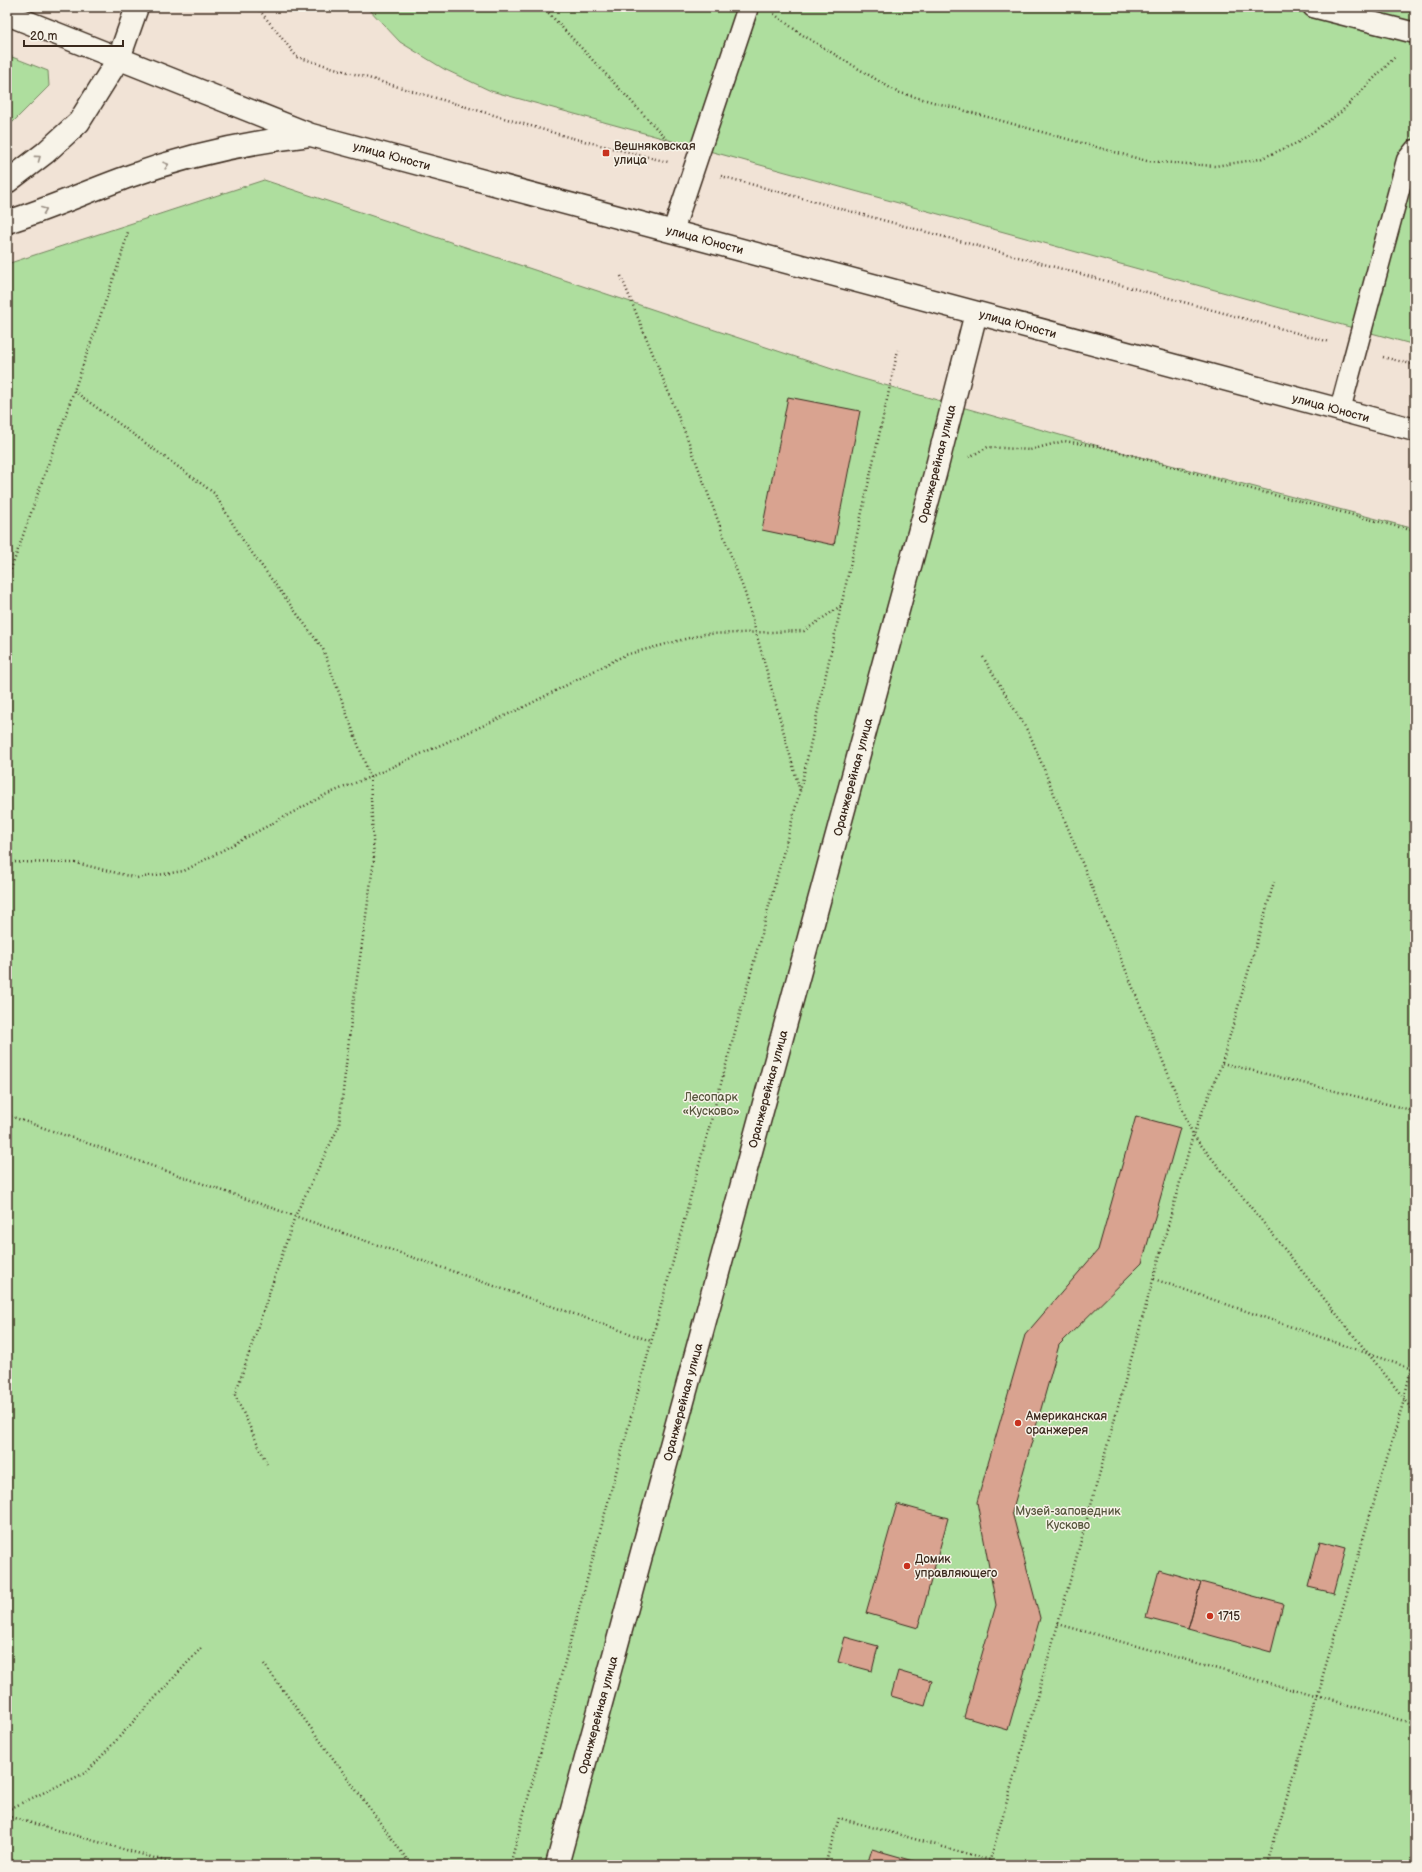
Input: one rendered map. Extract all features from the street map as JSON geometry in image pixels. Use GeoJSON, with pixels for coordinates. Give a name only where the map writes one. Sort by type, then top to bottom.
{"type":"FeatureCollection","features":[{"type":"Feature","properties":{"kind":"main road"},"geometry":{"type":"LineString","coordinates":[[7,182],[45,153],[78,122],[119,58],[137,7]]}},
{"type":"Feature","properties":{"kind":"main road","name":"улица Юности"},"geometry":{"type":"LineString","coordinates":[[7,14],[311,135],[1415,430]]}},
{"type":"Feature","properties":{"kind":"main road"},"geometry":{"type":"LineString","coordinates":[[7,222],[36,213],[130,176],[196,156],[240,145],[311,135]]}},
{"type":"Feature","properties":{"kind":"main road","name":"Оранжерейная улица"},"geometry":{"type":"LineString","coordinates":[[557,1865],[935,474],[976,313]]}},
{"type":"Feature","properties":{"kind":"lane"},"geometry":{"type":"LineString","coordinates":[[673,231],[748,7]]}},
{"type":"Feature","properties":{"kind":"lane"},"geometry":{"type":"LineString","coordinates":[[1313,7],[1415,33]]}},
{"type":"Feature","properties":{"kind":"lane"},"geometry":{"type":"LineString","coordinates":[[1340,410],[1408,160],[1415,150]]}},
{"type":"Feature","properties":{"kind":"path"},"geometry":{"type":"LineString","coordinates":[[257,7],[297,57],[568,137],[694,168],[1415,366]]}},
{"type":"Feature","properties":{"kind":"path"},"geometry":{"type":"LineString","coordinates":[[543,7],[694,168]]}},
{"type":"Feature","properties":{"kind":"path"},"geometry":{"type":"LineString","coordinates":[[771,12],[801,34],[897,92],[1147,161],[1215,166],[1260,158],[1297,143],[1341,112],[1399,54]]}},
{"type":"Feature","properties":{"kind":"path"},"geometry":{"type":"LineString","coordinates":[[7,581],[120,260],[128,232]]}},
{"type":"Feature","properties":{"kind":"path"},"geometry":{"type":"LineString","coordinates":[[621,276],[688,440],[745,592],[800,791]]}},
{"type":"Feature","properties":{"kind":"path"},"geometry":{"type":"LineString","coordinates":[[510,1865],[800,791],[898,350]]}},
{"type":"Feature","properties":{"kind":"path"},"geometry":{"type":"LineString","coordinates":[[74,391],[214,493],[244,542],[323,649],[370,777],[374,860],[352,1013],[339,1126],[295,1216],[235,1395],[267,1464]]}},
{"type":"Feature","properties":{"kind":"path"},"geometry":{"type":"LineString","coordinates":[[935,474],[988,447],[1030,450],[1064,441],[1102,447],[1255,490],[1415,531]]}},
{"type":"Feature","properties":{"kind":"path"},"geometry":{"type":"LineString","coordinates":[[7,862],[76,863],[137,878],[184,871],[325,795],[370,777],[522,708],[625,655],[704,634],[804,631],[842,605]]}},
{"type":"Feature","properties":{"kind":"path"},"geometry":{"type":"LineString","coordinates":[[983,657],[1030,735],[1193,1135],[1415,1412]]}},
{"type":"Feature","properties":{"kind":"path"},"geometry":{"type":"LineString","coordinates":[[992,1865],[990,1860],[1058,1624],[1193,1135],[1222,1063],[1274,882]]}},
{"type":"Feature","properties":{"kind":"path"},"geometry":{"type":"LineString","coordinates":[[1222,1063],[1415,1111]]}},
{"type":"Feature","properties":{"kind":"path"},"geometry":{"type":"LineString","coordinates":[[7,1115],[651,1341]]}},
{"type":"Feature","properties":{"kind":"path"},"geometry":{"type":"LineString","coordinates":[[1154,1279],[1415,1370]]}},
{"type":"Feature","properties":{"kind":"path"},"geometry":{"type":"LineString","coordinates":[[1267,1865],[1404,1400],[1411,1368]]}},
{"type":"Feature","properties":{"kind":"path"},"geometry":{"type":"LineString","coordinates":[[1058,1624],[1415,1724]]}},
{"type":"Feature","properties":{"kind":"path"},"geometry":{"type":"LineString","coordinates":[[7,1810],[87,1772],[202,1647]]}},
{"type":"Feature","properties":{"kind":"path"},"geometry":{"type":"LineString","coordinates":[[264,1664],[411,1865]]}},
{"type":"Feature","properties":{"kind":"path"},"geometry":{"type":"LineString","coordinates":[[7,1816],[179,1865]]}},
{"type":"Feature","properties":{"kind":"path"},"geometry":{"type":"LineString","coordinates":[[824,1865],[839,1818],[990,1860]]}},
{"type":"Feature","properties":{"kind":"green space"},"geometry":{"type":"Polygon","coordinates":[[[367,7],[1415,7],[1415,345],[491,91],[444,69],[400,42],[367,7]]]}},
{"type":"Feature","properties":{"kind":"green space"},"geometry":{"type":"Polygon","coordinates":[[[7,55],[48,71],[49,86],[7,128],[7,55]]]}},
{"type":"Feature","properties":{"kind":"green space","name":"Лесопарк «Кусково»"},"geometry":{"type":"Polygon","coordinates":[[[264,180],[853,376],[1102,447],[1415,529],[1415,1865],[7,1865],[7,264],[264,180]]]}},
{"type":"Feature","properties":{"kind":"building"},"geometry":{"type":"Polygon","coordinates":[[[788,397],[860,411],[834,545],[762,530],[788,397]]]}},
{"type":"Feature","properties":{"kind":"building","name":"Американская оранжерея"},"geometry":{"type":"Polygon","coordinates":[[[1136,1116],[1180,1128],[1142,1263],[1059,1345],[1012,1512],[1040,1618],[1008,1730],[964,1717],[996,1605],[977,1502],[1025,1335],[1098,1250],[1136,1116]]]}},
{"type":"Feature","properties":{"kind":"building","name":"Домик управляющего"},"geometry":{"type":"Polygon","coordinates":[[[897,1504],[948,1518],[918,1628],[866,1613],[897,1504]]]}},
{"type":"Feature","properties":{"kind":"building"},"geometry":{"type":"Polygon","coordinates":[[[1320,1541],[1346,1548],[1334,1593],[1308,1587],[1320,1541]]]}},
{"type":"Feature","properties":{"kind":"building"},"geometry":{"type":"Polygon","coordinates":[[[1159,1570],[1201,1582],[1188,1629],[1146,1618],[1159,1570]]]}},
{"type":"Feature","properties":{"kind":"building"},"geometry":{"type":"Polygon","coordinates":[[[1201,1582],[1283,1604],[1271,1652],[1188,1629],[1201,1582]]]}},
{"type":"Feature","properties":{"kind":"building"},"geometry":{"type":"Polygon","coordinates":[[[845,1637],[878,1646],[872,1671],[838,1662],[845,1637]]]}},
{"type":"Feature","properties":{"kind":"building"},"geometry":{"type":"Polygon","coordinates":[[[898,1671],[932,1681],[925,1706],[891,1696],[898,1671]]]}},
{"type":"Feature","properties":{"kind":"building"},"geometry":{"type":"Polygon","coordinates":[[[872,1849],[928,1865],[867,1865],[872,1849]]]}},
{"type":"Feature","properties":{"kind":"place","name":"Вешняковская улица"},"geometry":{"type":"Point","coordinates":[606,153]}},
{"type":"Feature","properties":{"kind":"place","name":"Американская оранжерея"},"geometry":{"type":"Point","coordinates":[1018,1423]}},
{"type":"Feature","properties":{"kind":"place","name":"Домик управляющего"},"geometry":{"type":"Point","coordinates":[907,1566]}},
{"type":"Feature","properties":{"kind":"place","name":"1715"},"geometry":{"type":"Point","coordinates":[1210,1616]}},
{"type":"Feature","properties":{"kind":"park label","name":"Музей-заповедник Кусково"},"geometry":{"type":"Point","coordinates":[1068,1518]}}]}
